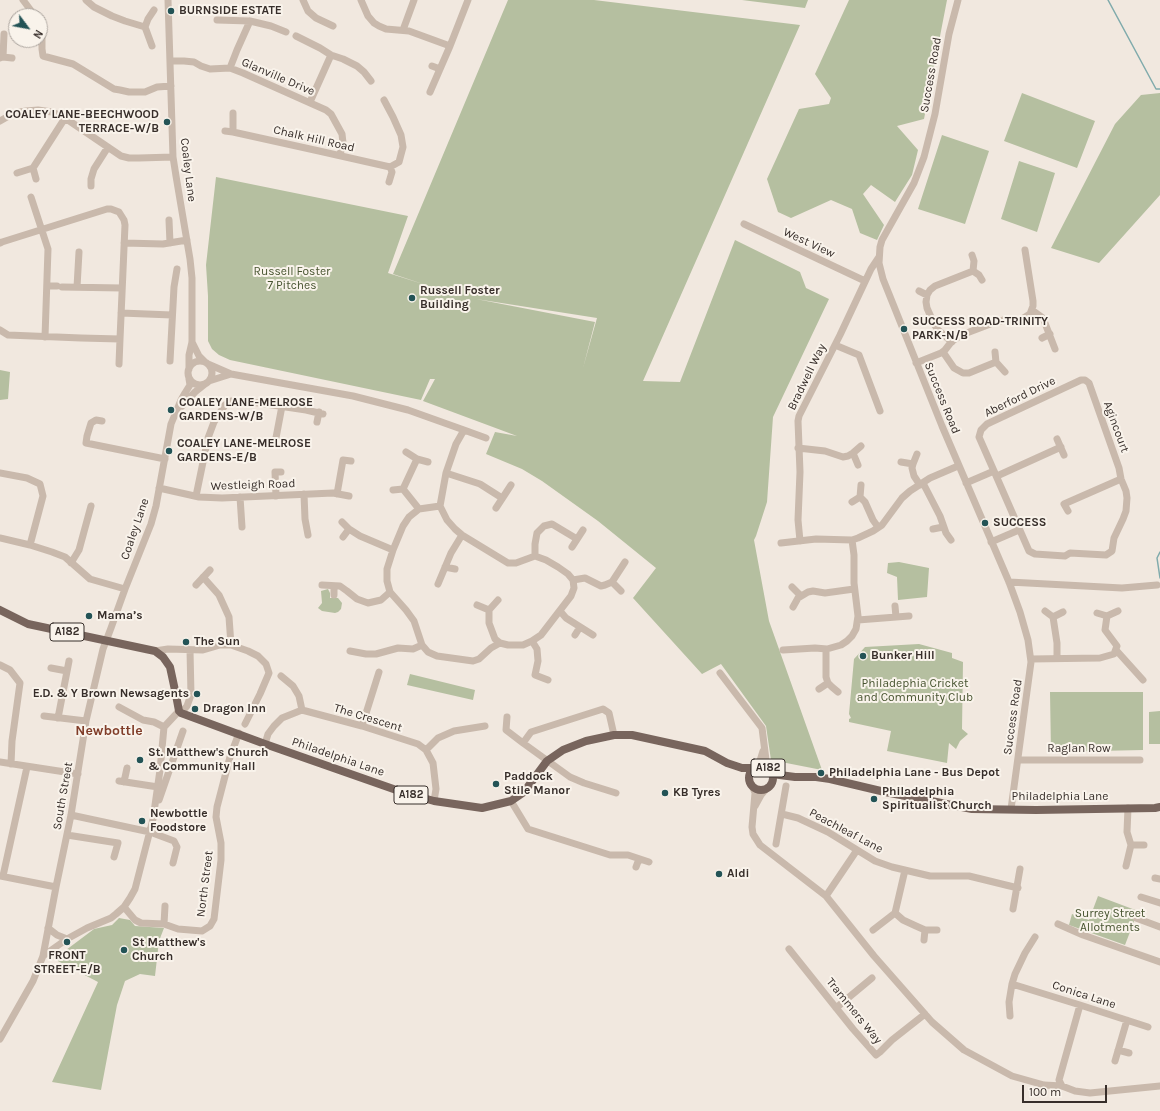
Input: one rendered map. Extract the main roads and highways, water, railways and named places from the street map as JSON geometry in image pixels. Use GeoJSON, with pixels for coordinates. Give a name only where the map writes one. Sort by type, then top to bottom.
{"type":"FeatureCollection","features":[{"type":"Feature","properties":{"kind":"main road","name":"Philadelphia Lane"},"geometry":{"type":"LineString","coordinates":[[0,610],[28,624],[155,651],[163,657],[170,667],[180,712],[265,744],[402,792],[434,801],[482,808],[511,801],[524,792],[547,761],[563,750],[586,741],[614,735],[632,735],[705,751],[727,763],[760,790],[795,777]]}},
{"type":"Feature","properties":{"kind":"main road","name":"Philadelphia Lane"},"geometry":{"type":"LineString","coordinates":[[727,763],[742,768],[765,767],[771,772],[795,777],[830,778],[885,792],[972,809],[1036,810],[1160,807]]}},
{"type":"Feature","properties":{"kind":"main road","name":"A182"},"geometry":{"type":"LineString","coordinates":[[751,784],[751,773],[757,767]]}},
{"type":"Feature","properties":{"kind":"main road","name":"A182"},"geometry":{"type":"LineString","coordinates":[[769,786],[773,780],[771,772]]}},
{"type":"Feature","properties":{"kind":"waterway"},"geometry":{"type":"LineString","coordinates":[[1108,0],[1156,89],[1160,89]]}},
{"type":"Feature","properties":{"kind":"waterway"},"geometry":{"type":"LineString","coordinates":[[1160,552],[1157,558],[1160,578]]}},
{"type":"Feature","properties":{"kind":"place","name":"BURNSIDE ESTATE"},"geometry":{"type":"Point","coordinates":[171,11]}},
{"type":"Feature","properties":{"kind":"place","name":"COALEY LANE-BEECHWOOD TERRACE-W/B"},"geometry":{"type":"Point","coordinates":[167,122]}},
{"type":"Feature","properties":{"kind":"place","name":"Russell Foster Building"},"geometry":{"type":"Point","coordinates":[412,298]}},
{"type":"Feature","properties":{"kind":"place","name":"SUCCESS ROAD-TRINITY PARK-N/B"},"geometry":{"type":"Point","coordinates":[904,329]}},
{"type":"Feature","properties":{"kind":"place","name":"COALEY LANE-MELROSE GARDENS-W/B"},"geometry":{"type":"Point","coordinates":[171,410]}},
{"type":"Feature","properties":{"kind":"place","name":"COALEY LANE-MELROSE GARDENS-E/B"},"geometry":{"type":"Point","coordinates":[169,451]}},
{"type":"Feature","properties":{"kind":"place","name":"SUCCESS"},"geometry":{"type":"Point","coordinates":[985,523]}},
{"type":"Feature","properties":{"kind":"place","name":"Mama’s"},"geometry":{"type":"Point","coordinates":[89,616]}},
{"type":"Feature","properties":{"kind":"place","name":"The Sun"},"geometry":{"type":"Point","coordinates":[186,642]}},
{"type":"Feature","properties":{"kind":"place","name":"Bunker Hill"},"geometry":{"type":"Point","coordinates":[863,656]}},
{"type":"Feature","properties":{"kind":"place","name":"E.D. & Y Brown Newsagents"},"geometry":{"type":"Point","coordinates":[197,694]}},
{"type":"Feature","properties":{"kind":"place","name":"Dragon Inn"},"geometry":{"type":"Point","coordinates":[195,709]}},
{"type":"Feature","properties":{"kind":"place","name":"St. Matthew's Church & Community Hall"},"geometry":{"type":"Point","coordinates":[140,760]}},
{"type":"Feature","properties":{"kind":"place","name":"Philadelphia Lane - Bus Depot"},"geometry":{"type":"Point","coordinates":[821,773]}},
{"type":"Feature","properties":{"kind":"place","name":"Paddock Stile Manor"},"geometry":{"type":"Point","coordinates":[496,784]}},
{"type":"Feature","properties":{"kind":"place","name":"KB Tyres"},"geometry":{"type":"Point","coordinates":[665,793]}},
{"type":"Feature","properties":{"kind":"place","name":"Philadelphia Spiritualist Church"},"geometry":{"type":"Point","coordinates":[874,799]}},
{"type":"Feature","properties":{"kind":"place","name":"Newbottle Foodstore"},"geometry":{"type":"Point","coordinates":[142,821]}},
{"type":"Feature","properties":{"kind":"place","name":"Aldi"},"geometry":{"type":"Point","coordinates":[719,874]}},
{"type":"Feature","properties":{"kind":"place","name":"FRONT STREET-E/B"},"geometry":{"type":"Point","coordinates":[67,942]}},
{"type":"Feature","properties":{"kind":"place","name":"St Matthew's Church"},"geometry":{"type":"Point","coordinates":[124,950]}},
{"type":"Feature","properties":{"kind":"district","name":"Newbottle"},"geometry":{"type":"Point","coordinates":[109,731]}},
{"type":"Feature","properties":{"kind":"park label","name":"Russell Foster 7 Pitches"},"geometry":{"type":"Point","coordinates":[292,279]}},
{"type":"Feature","properties":{"kind":"park label","name":"Philadephia Cricket and Community Club"},"geometry":{"type":"Point","coordinates":[915,691]}},
{"type":"Feature","properties":{"kind":"park label","name":"Surrey Street Allotments"},"geometry":{"type":"Point","coordinates":[1110,921]}}]}
